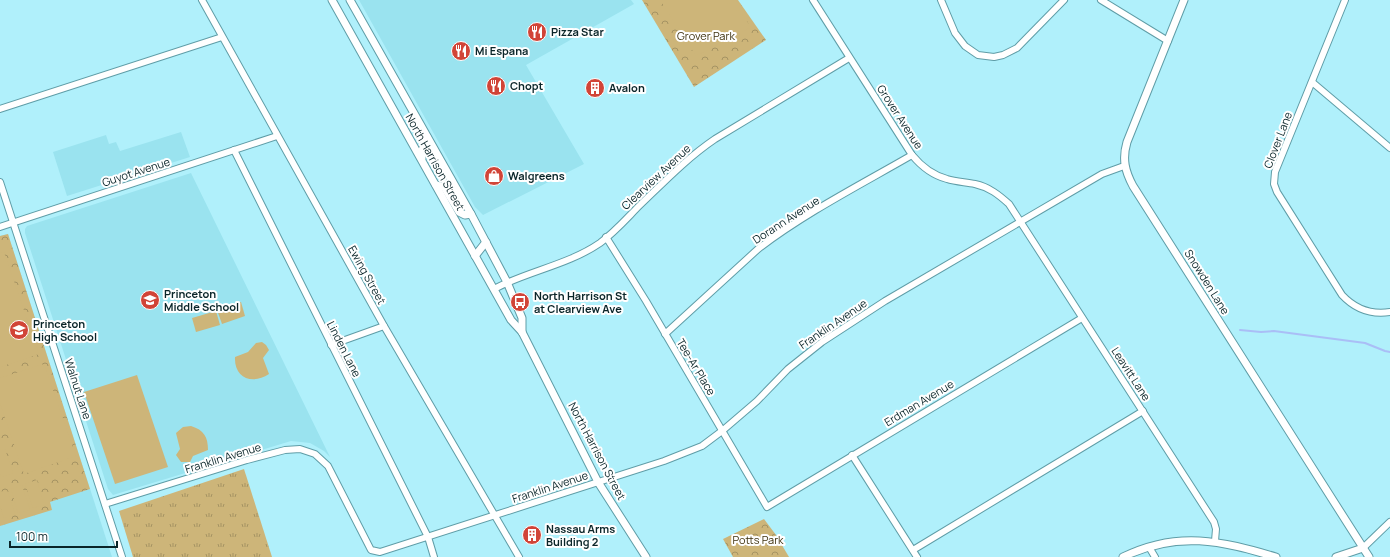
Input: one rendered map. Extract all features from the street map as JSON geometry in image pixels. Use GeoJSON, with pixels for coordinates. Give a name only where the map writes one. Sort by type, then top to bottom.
{"type":"FeatureCollection","features":[{"type":"Feature","properties":{"kind":"street","name":"Ewing Street"},"geometry":{"type":"LineString","coordinates":[[202,0],[384,326],[519,557]]}},
{"type":"Feature","properties":{"kind":"street","name":"North Harrison Street"},"geometry":{"type":"LineString","coordinates":[[332,0],[511,320],[522,332],[598,482],[646,557]]}},
{"type":"Feature","properties":{"kind":"street","name":"North Harrison Street"},"geometry":{"type":"LineString","coordinates":[[350,0],[471,214],[507,282],[522,318],[522,332]]}},
{"type":"Feature","properties":{"kind":"street","name":"Grover Avenue"},"geometry":{"type":"LineString","coordinates":[[813,0],[912,155],[927,170],[937,176],[975,184],[993,191],[1009,204],[1020,220]]}},
{"type":"Feature","properties":{"kind":"street"},"geometry":{"type":"LineString","coordinates":[[941,0],[955,33],[965,46],[978,54],[994,57],[1003,55],[1017,48],[1064,0]]}},
{"type":"Feature","properties":{"kind":"street"},"geometry":{"type":"LineString","coordinates":[[1102,0],[1168,41]]}},
{"type":"Feature","properties":{"kind":"street"},"geometry":{"type":"LineString","coordinates":[[1124,166],[1127,142],[1184,0]]}},
{"type":"Feature","properties":{"kind":"street","name":"Clover Lane"},"geometry":{"type":"LineString","coordinates":[[1345,0],[1275,172],[1274,184],[1277,192],[1348,302],[1364,311],[1381,313],[1390,312]]}},
{"type":"Feature","properties":{"kind":"street"},"geometry":{"type":"LineString","coordinates":[[0,109],[222,37]]}},
{"type":"Feature","properties":{"kind":"street","name":"Clearview Avenue"},"geometry":{"type":"LineString","coordinates":[[494,289],[507,282],[577,256],[591,249],[606,238],[678,168],[698,151],[715,139],[849,58]]}},
{"type":"Feature","properties":{"kind":"street"},"geometry":{"type":"LineString","coordinates":[[1312,82],[1390,148]]}},
{"type":"Feature","properties":{"kind":"street","name":"Guyot Avenue"},"geometry":{"type":"LineString","coordinates":[[0,227],[277,136]]}},
{"type":"Feature","properties":{"kind":"street"},"geometry":{"type":"LineString","coordinates":[[424,163],[421,153],[427,137]]}},
{"type":"Feature","properties":{"kind":"street","name":"Linden Lane"},"geometry":{"type":"LineString","coordinates":[[234,150],[428,537],[434,557]]}},
{"type":"Feature","properties":{"kind":"street","name":"Dorann Avenue"},"geometry":{"type":"LineString","coordinates":[[665,334],[770,239],[912,155]]}},
{"type":"Feature","properties":{"kind":"street","name":"Franklin Avenue"},"geometry":{"type":"LineString","coordinates":[[105,504],[262,456],[285,450],[300,449],[315,454],[328,466],[371,550],[380,552],[689,452],[702,446],[748,410],[788,369],[822,342],[885,301],[1020,220],[1102,174],[1124,166]]}},
{"type":"Feature","properties":{"kind":"street","name":"Snowden Lane"},"geometry":{"type":"LineString","coordinates":[[1124,166],[1133,186],[1369,557]]}},
{"type":"Feature","properties":{"kind":"street","name":"Walnut Lane"},"geometry":{"type":"LineString","coordinates":[[0,182],[122,557]]}},
{"type":"Feature","properties":{"kind":"street"},"geometry":{"type":"LineString","coordinates":[[436,185],[444,187],[459,212],[465,216],[471,214]]}},
{"type":"Feature","properties":{"kind":"street","name":"Leavitt Lane"},"geometry":{"type":"LineString","coordinates":[[1020,220],[1214,522],[1216,529],[1215,542]]}},
{"type":"Feature","properties":{"kind":"street","name":"Tee-Ar Place"},"geometry":{"type":"LineString","coordinates":[[606,238],[665,334],[767,507]]}},
{"type":"Feature","properties":{"kind":"street"},"geometry":{"type":"LineString","coordinates":[[475,256],[486,242]]}},
{"type":"Feature","properties":{"kind":"street","name":"Erdman Avenue"},"geometry":{"type":"LineString","coordinates":[[767,507],[852,454],[1082,318]]}},
{"type":"Feature","properties":{"kind":"street"},"geometry":{"type":"LineString","coordinates":[[331,345],[384,326]]}},
{"type":"Feature","properties":{"kind":"street"},"geometry":{"type":"LineString","coordinates":[[913,550],[1143,411]]}},
{"type":"Feature","properties":{"kind":"street"},"geometry":{"type":"LineString","coordinates":[[852,454],[917,557]]}},
{"type":"Feature","properties":{"kind":"street"},"geometry":{"type":"LineString","coordinates":[[1336,557],[1363,548],[1390,522]]}},
{"type":"Feature","properties":{"kind":"street"},"geometry":{"type":"LineString","coordinates":[[1123,557],[1149,547],[1177,541],[1196,540],[1250,549],[1276,557]]}},
{"type":"Feature","properties":{"kind":"street"},"geometry":{"type":"LineString","coordinates":[[1149,547],[1154,557]]}},
{"type":"Feature","properties":{"kind":"shaded area"},"geometry":{"type":"Polygon","coordinates":[[[359,0],[631,0],[634,4],[526,65],[584,164],[483,215],[475,207],[359,0]]]}},
{"type":"Feature","properties":{"kind":"shaded area"},"geometry":{"type":"Polygon","coordinates":[[[181,132],[190,157],[67,196],[53,152],[106,135],[109,144],[116,142],[120,151],[181,132]]]}},
{"type":"Feature","properties":{"kind":"shaded area","name":"Princeton Middle School"},"geometry":{"type":"Polygon","coordinates":[[[191,173],[330,457],[324,451],[310,443],[291,441],[113,495],[108,489],[25,233],[25,229],[27,226],[191,173]]]}},
{"type":"Feature","properties":{"kind":"shaded area","name":"Princeton High School"},"geometry":{"type":"Polygon","coordinates":[[[8,234],[112,557],[0,557],[0,236],[8,234]]]}},
{"type":"Feature","properties":{"kind":"green space","name":"Grover Park"},"geometry":{"type":"Polygon","coordinates":[[[642,0],[738,0],[766,40],[694,87],[642,0]]]}},
{"type":"Feature","properties":{"kind":"green space"},"geometry":{"type":"Polygon","coordinates":[[[668,0],[724,0],[742,14],[751,27],[696,56],[662,3],[668,0]]]}},
{"type":"Feature","properties":{"kind":"green space","name":"Princeton High School"},"geometry":{"type":"Polygon","coordinates":[[[8,234],[90,489],[50,502],[52,510],[0,526],[0,236],[8,234]]]}},
{"type":"Feature","properties":{"kind":"green space"},"geometry":{"type":"Polygon","coordinates":[[[4,252],[39,354],[0,367],[0,253],[4,252]]]}},
{"type":"Feature","properties":{"kind":"green space"},"geometry":{"type":"Polygon","coordinates":[[[241,302],[245,316],[222,324],[217,310],[241,302]]]}},
{"type":"Feature","properties":{"kind":"green space"},"geometry":{"type":"Polygon","coordinates":[[[216,311],[220,325],[196,332],[192,318],[216,311]]]}},
{"type":"Feature","properties":{"kind":"green space"},"geometry":{"type":"Polygon","coordinates":[[[262,342],[269,350],[263,358],[269,374],[256,379],[245,378],[241,375],[235,364],[235,357],[248,352],[256,343],[262,342]]]}},
{"type":"Feature","properties":{"kind":"green space"},"geometry":{"type":"Polygon","coordinates":[[[44,364],[76,456],[24,474],[0,403],[0,378],[44,364]]]}},
{"type":"Feature","properties":{"kind":"green space"},"geometry":{"type":"Polygon","coordinates":[[[137,375],[168,467],[115,484],[84,392],[137,375]]]}},
{"type":"Feature","properties":{"kind":"green space"},"geometry":{"type":"Polygon","coordinates":[[[191,426],[202,432],[207,441],[208,450],[193,456],[190,462],[181,462],[176,455],[180,449],[176,433],[183,427],[191,426]]]}},
{"type":"Feature","properties":{"kind":"green space"},"geometry":{"type":"Polygon","coordinates":[[[5,449],[13,473],[1,477],[0,450],[5,449]]]}},
{"type":"Feature","properties":{"kind":"green space"},"geometry":{"type":"Polygon","coordinates":[[[244,469],[272,557],[133,557],[119,511],[244,469]]]}},
{"type":"Feature","properties":{"kind":"green space"},"geometry":{"type":"Polygon","coordinates":[[[37,480],[44,505],[33,508],[25,484],[37,480]]]}},
{"type":"Feature","properties":{"kind":"green space"},"geometry":{"type":"Polygon","coordinates":[[[22,485],[30,510],[18,513],[11,489],[22,485]]]}},
{"type":"Feature","properties":{"kind":"green space"},"geometry":{"type":"Polygon","coordinates":[[[7,490],[15,514],[4,518],[0,506],[0,492],[7,490]]]}},
{"type":"Feature","properties":{"kind":"green space","name":"Potts Park"},"geometry":{"type":"Polygon","coordinates":[[[764,519],[776,535],[789,557],[733,557],[723,539],[764,519]]]}},
{"type":"Feature","properties":{"kind":"waterway"},"geometry":{"type":"LineString","coordinates":[[1240,330],[1261,332],[1274,331],[1365,343],[1390,352]]}},
{"type":"Feature","properties":{"kind":"place","name":"Pizza Star"},"geometry":{"type":"Point","coordinates":[537,32]}},
{"type":"Feature","properties":{"kind":"place","name":"Mi Espana"},"geometry":{"type":"Point","coordinates":[461,51]}},
{"type":"Feature","properties":{"kind":"place","name":"Chopt"},"geometry":{"type":"Point","coordinates":[496,86]}},
{"type":"Feature","properties":{"kind":"place","name":"Avalon"},"geometry":{"type":"Point","coordinates":[595,88]}},
{"type":"Feature","properties":{"kind":"place","name":"Walgreens"},"geometry":{"type":"Point","coordinates":[494,176]}},
{"type":"Feature","properties":{"kind":"place","name":"Princeton Middle School"},"geometry":{"type":"Point","coordinates":[150,300]}},
{"type":"Feature","properties":{"kind":"place","name":"North Harrison St at Clearview Ave"},"geometry":{"type":"Point","coordinates":[520,302]}},
{"type":"Feature","properties":{"kind":"place","name":"Princeton High School"},"geometry":{"type":"Point","coordinates":[19,330]}},
{"type":"Feature","properties":{"kind":"place","name":"Nassau Arms Building 2"},"geometry":{"type":"Point","coordinates":[532,535]}}]}
